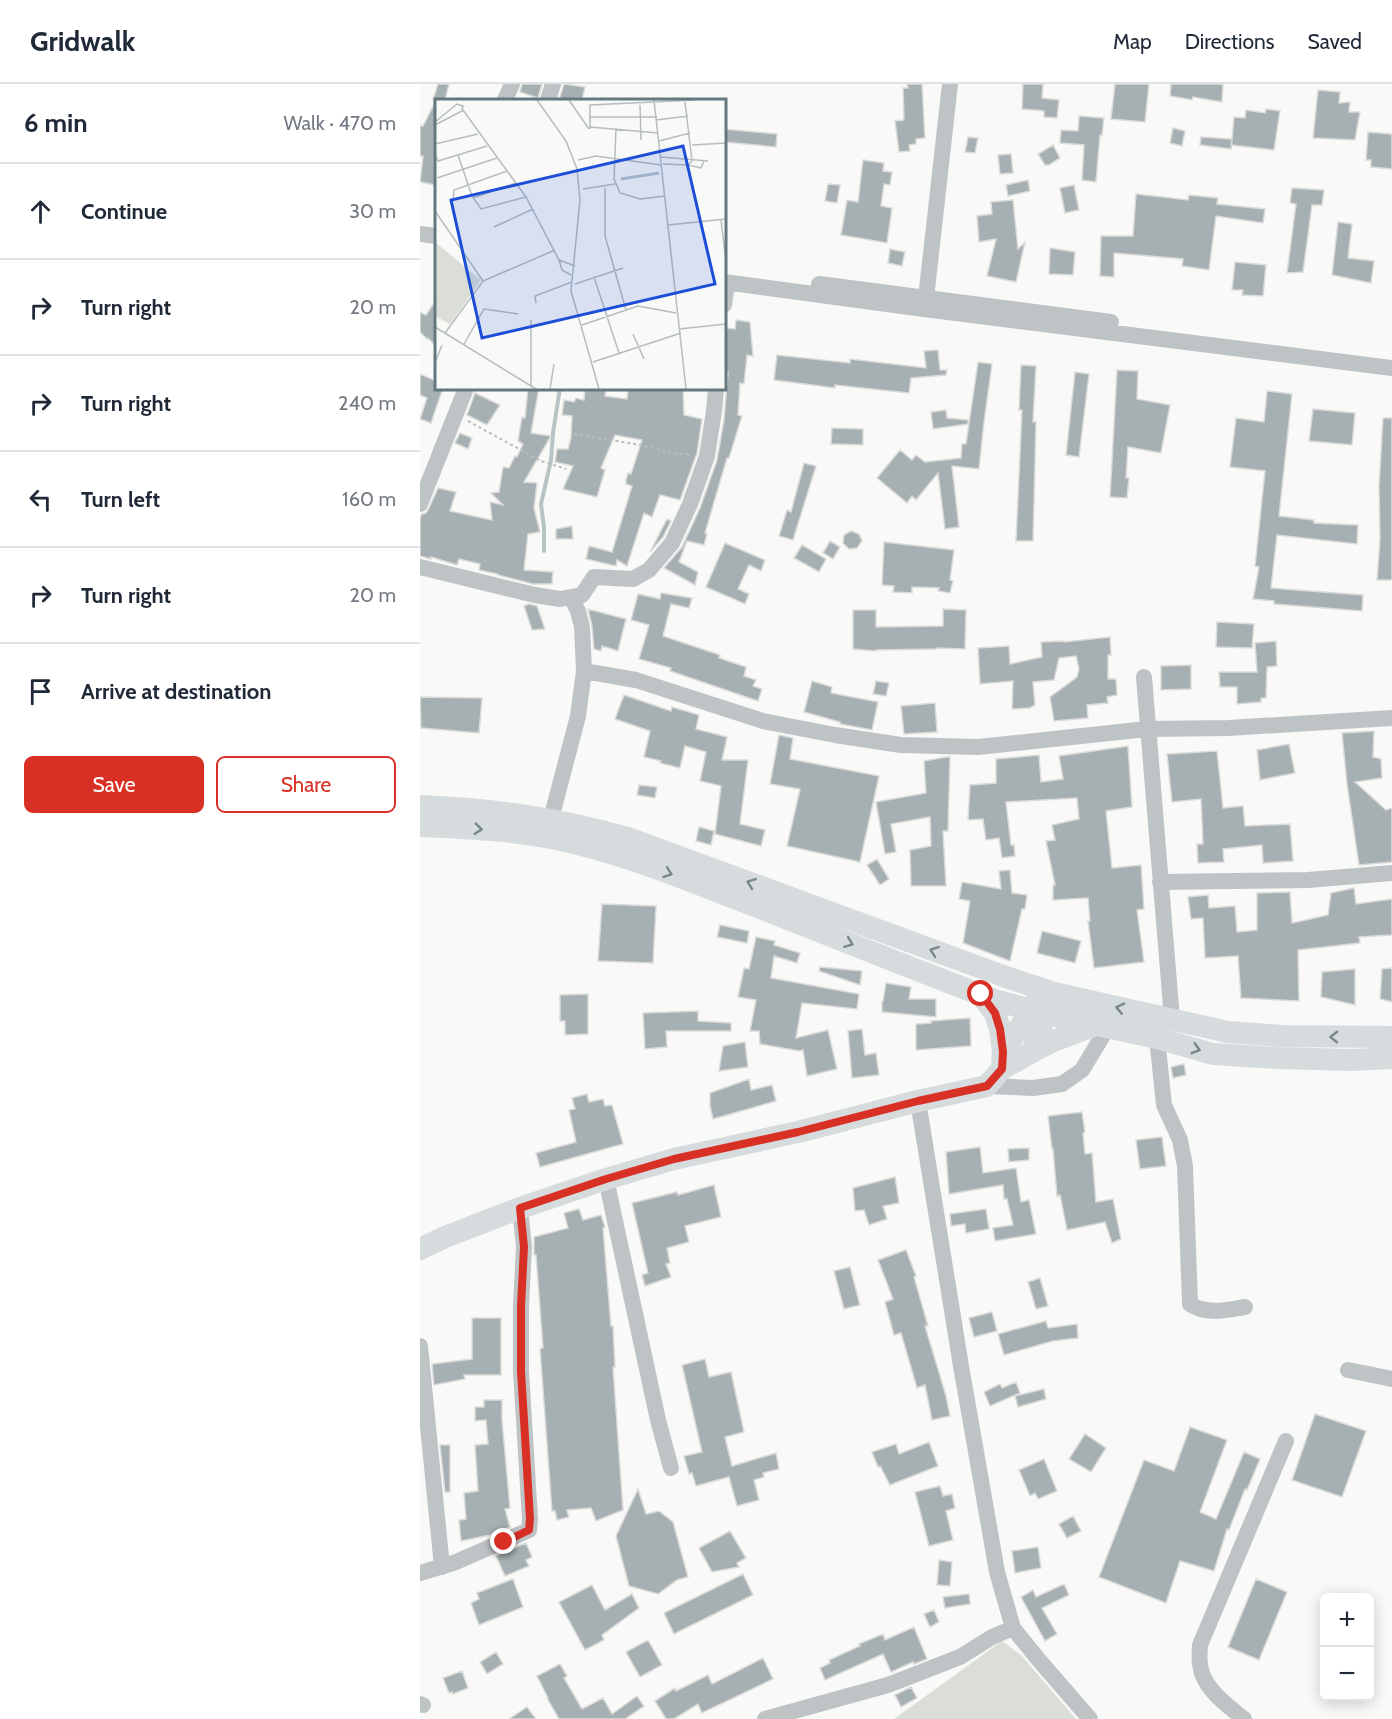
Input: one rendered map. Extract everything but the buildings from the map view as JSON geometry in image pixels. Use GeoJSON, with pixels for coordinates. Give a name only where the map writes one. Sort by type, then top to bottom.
{"type":"FeatureCollection","features":[{"type":"Feature","properties":{"kind":"main road"},"geometry":{"type":"LineString","coordinates":[[420,806],[494,810],[580,825],[628,838],[1005,977],[1044,1001],[1102,1026],[1157,1038],[1213,1054],[1352,1060],[1392,1058]]}},
{"type":"Feature","properties":{"kind":"main road"},"geometry":{"type":"LineString","coordinates":[[420,826],[462,827],[515,833],[577,843],[623,856],[997,1001],[1044,1001],[1172,1019],[1228,1032],[1282,1036],[1392,1037]]}},
{"type":"Feature","properties":{"kind":"main road"},"geometry":{"type":"LineString","coordinates":[[981,994],[995,1013],[1000,1029],[997,1069]]}},
{"type":"Feature","properties":{"kind":"main road"},"geometry":{"type":"LineString","coordinates":[[1032,1052],[1044,1001]]}},
{"type":"Feature","properties":{"kind":"main road"},"geometry":{"type":"LineString","coordinates":[[997,1069],[1044,1001]]}},
{"type":"Feature","properties":{"kind":"main road"},"geometry":{"type":"LineString","coordinates":[[420,1249],[520,1208],[606,1179],[674,1159],[798,1132],[918,1101],[997,1069],[1051,1042],[1102,1026]]}},
{"type":"Feature","properties":{"kind":"street"},"geometry":{"type":"LineString","coordinates":[[506,99],[512,84]]}},
{"type":"Feature","properties":{"kind":"street"},"geometry":{"type":"LineString","coordinates":[[548,99],[553,84]]}},
{"type":"Feature","properties":{"kind":"street"},"geometry":{"type":"LineString","coordinates":[[925,303],[950,84]]}},
{"type":"Feature","properties":{"kind":"street"},"geometry":{"type":"LineString","coordinates":[[420,234],[435,236]]}},
{"type":"Feature","properties":{"kind":"street"},"geometry":{"type":"LineString","coordinates":[[420,245],[435,247]]}},
{"type":"Feature","properties":{"kind":"street"},"geometry":{"type":"LineString","coordinates":[[900,293],[924,275],[931,258]]}},
{"type":"Feature","properties":{"kind":"street"},"geometry":{"type":"LineString","coordinates":[[726,279],[900,293],[925,303],[1392,368]]}},
{"type":"Feature","properties":{"kind":"street"},"geometry":{"type":"LineString","coordinates":[[726,279],[1392,357]]}},
{"type":"Feature","properties":{"kind":"street"},"geometry":{"type":"LineString","coordinates":[[420,504],[465,390]]}},
{"type":"Feature","properties":{"kind":"street"},"geometry":{"type":"LineString","coordinates":[[420,567],[560,599],[582,595],[594,577],[633,579],[649,570],[672,543],[690,504],[707,456],[716,390]]}},
{"type":"Feature","properties":{"kind":"street"},"geometry":{"type":"LineString","coordinates":[[551,819],[578,716],[584,670],[582,627],[571,597]]}},
{"type":"Feature","properties":{"kind":"street"},"geometry":{"type":"LineString","coordinates":[[584,670],[636,680],[763,721],[902,745],[978,747],[1147,729],[1228,729],[1392,718]]}},
{"type":"Feature","properties":{"kind":"street"},"geometry":{"type":"LineString","coordinates":[[1144,677],[1172,1019]]}},
{"type":"Feature","properties":{"kind":"street"},"geometry":{"type":"LineString","coordinates":[[1160,882],[1308,880],[1392,873]]}},
{"type":"Feature","properties":{"kind":"street"},"geometry":{"type":"LineString","coordinates":[[997,1069],[1033,1088],[1062,1084],[1082,1070],[1102,1026]]}},
{"type":"Feature","properties":{"kind":"street"},"geometry":{"type":"LineString","coordinates":[[1157,1038],[1164,1105],[1180,1140],[1185,1166],[1190,1304],[1207,1311],[1245,1307]]}},
{"type":"Feature","properties":{"kind":"street"},"geometry":{"type":"LineString","coordinates":[[918,1101],[997,1572],[1013,1628],[1090,1719]]}},
{"type":"Feature","properties":{"kind":"street"},"geometry":{"type":"LineString","coordinates":[[606,1179],[658,1420],[671,1468]]}},
{"type":"Feature","properties":{"kind":"street"},"geometry":{"type":"LineString","coordinates":[[420,1573],[442,1567],[529,1530],[521,1371],[524,1247],[520,1208]]}},
{"type":"Feature","properties":{"kind":"street"},"geometry":{"type":"LineString","coordinates":[[420,1346],[442,1567]]}},
{"type":"Feature","properties":{"kind":"street"},"geometry":{"type":"LineString","coordinates":[[1348,1370],[1392,1378]]}},
{"type":"Feature","properties":{"kind":"street"},"geometry":{"type":"LineString","coordinates":[[1244,1719],[1221,1700],[1204,1680],[1200,1665],[1200,1645],[1286,1441]]}},
{"type":"Feature","properties":{"kind":"street"},"geometry":{"type":"LineString","coordinates":[[765,1719],[888,1684],[960,1657],[992,1637],[1013,1628]]}},
{"type":"Feature","properties":{"kind":"path"},"geometry":{"type":"LineString","coordinates":[[456,414],[542,461],[566,469]]}},
{"type":"Feature","properties":{"kind":"path"},"geometry":{"type":"LineString","coordinates":[[574,434],[641,445],[673,453],[707,456]]}},
{"type":"Feature","properties":{"kind":"shaded area"},"geometry":{"type":"Polygon","coordinates":[[[1002,1641],[1022,1656],[1076,1719],[894,1719],[1002,1641]]]}},
{"type":"Feature","properties":{"kind":"waterway"},"geometry":{"type":"LineString","coordinates":[[544,551],[541,504],[551,460],[560,390]]}},
{"type":"Feature","properties":{"kind":"route"},"geometry":{"type":"LineString","coordinates":[[504,1542],[529,1530],[530,1519],[521,1371],[524,1247],[520,1208],[674,1159],[798,1132],[987,1086],[1002,1069],[1003,1052],[995,1013],[981,994]]}}]}
